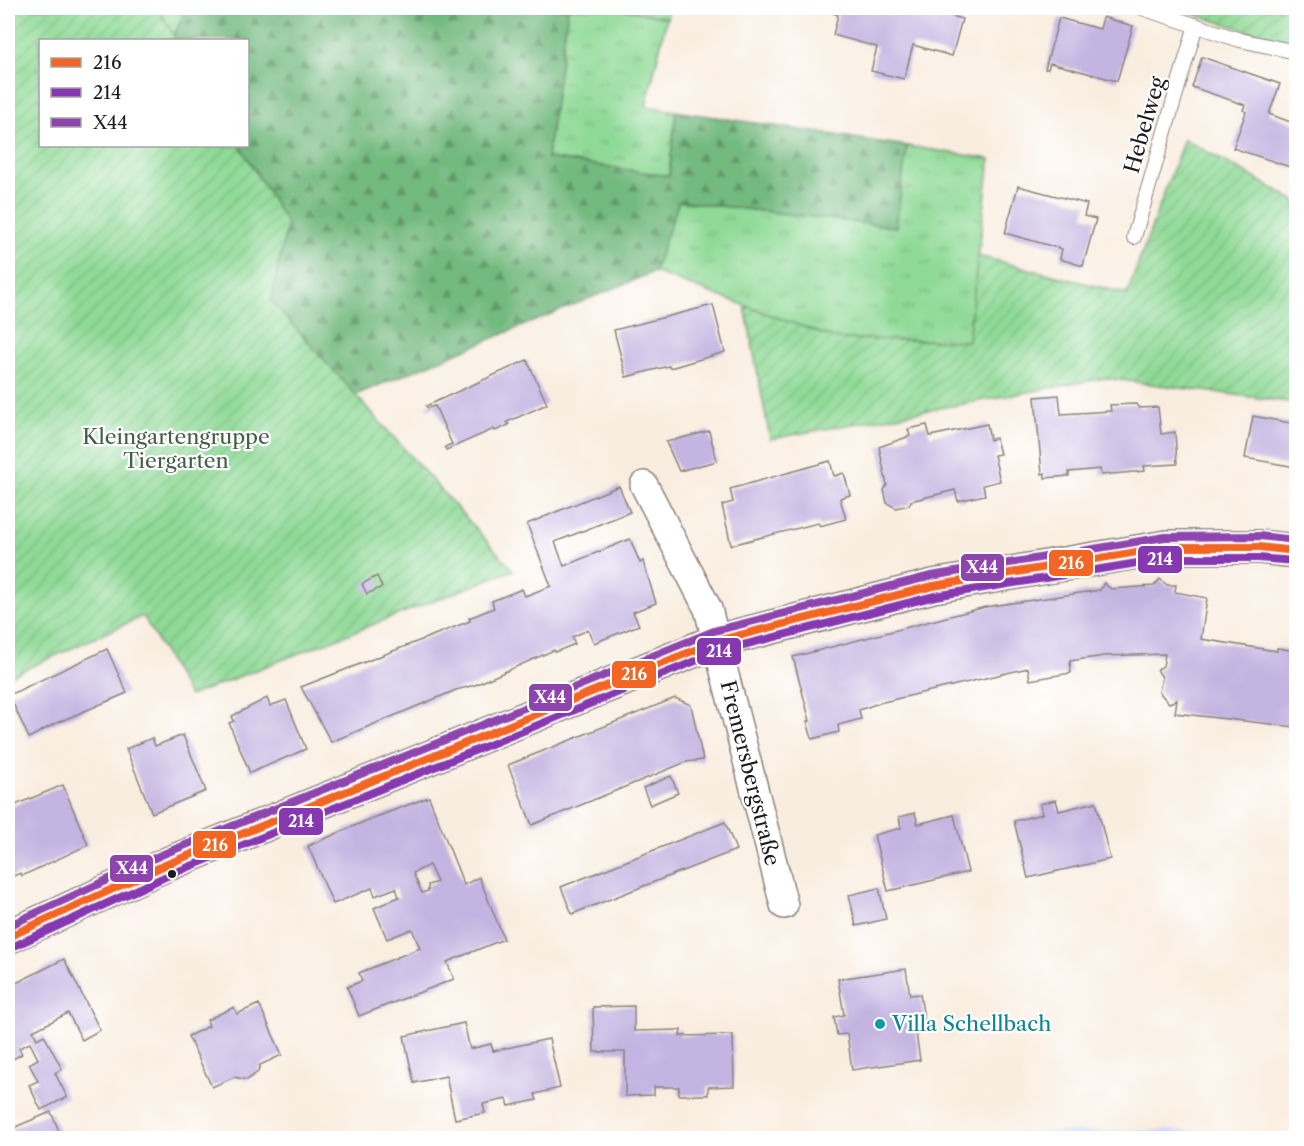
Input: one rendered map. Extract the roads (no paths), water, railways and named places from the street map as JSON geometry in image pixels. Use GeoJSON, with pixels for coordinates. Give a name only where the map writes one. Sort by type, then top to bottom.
{"type":"FeatureCollection","features":[{"type":"Feature","properties":{"kind":"main road"},"geometry":{"type":"LineString","coordinates":[[8,937],[165,865],[717,640],[933,586],[1167,547],[1259,547],[1296,550]]}},
{"type":"Feature","properties":{"kind":"street","name":"Fremersbergstraße"},"geometry":{"type":"LineString","coordinates":[[644,485],[708,609],[784,905]]}},
{"type":"Feature","properties":{"kind":"lane"},"geometry":{"type":"LineString","coordinates":[[1142,8],[1240,40],[1296,52]]}},
{"type":"Feature","properties":{"kind":"lane","name":"Hebelweg"},"geometry":{"type":"LineString","coordinates":[[1134,237],[1196,25]]}},
{"type":"Feature","properties":{"kind":"place","name":"Villa Schellbach"},"geometry":{"type":"Point","coordinates":[880,1024]}},
{"type":"Feature","properties":{"kind":"park label","name":"Kleingartengruppe Tiergarten"},"geometry":{"type":"Point","coordinates":[176,449]}}]}
